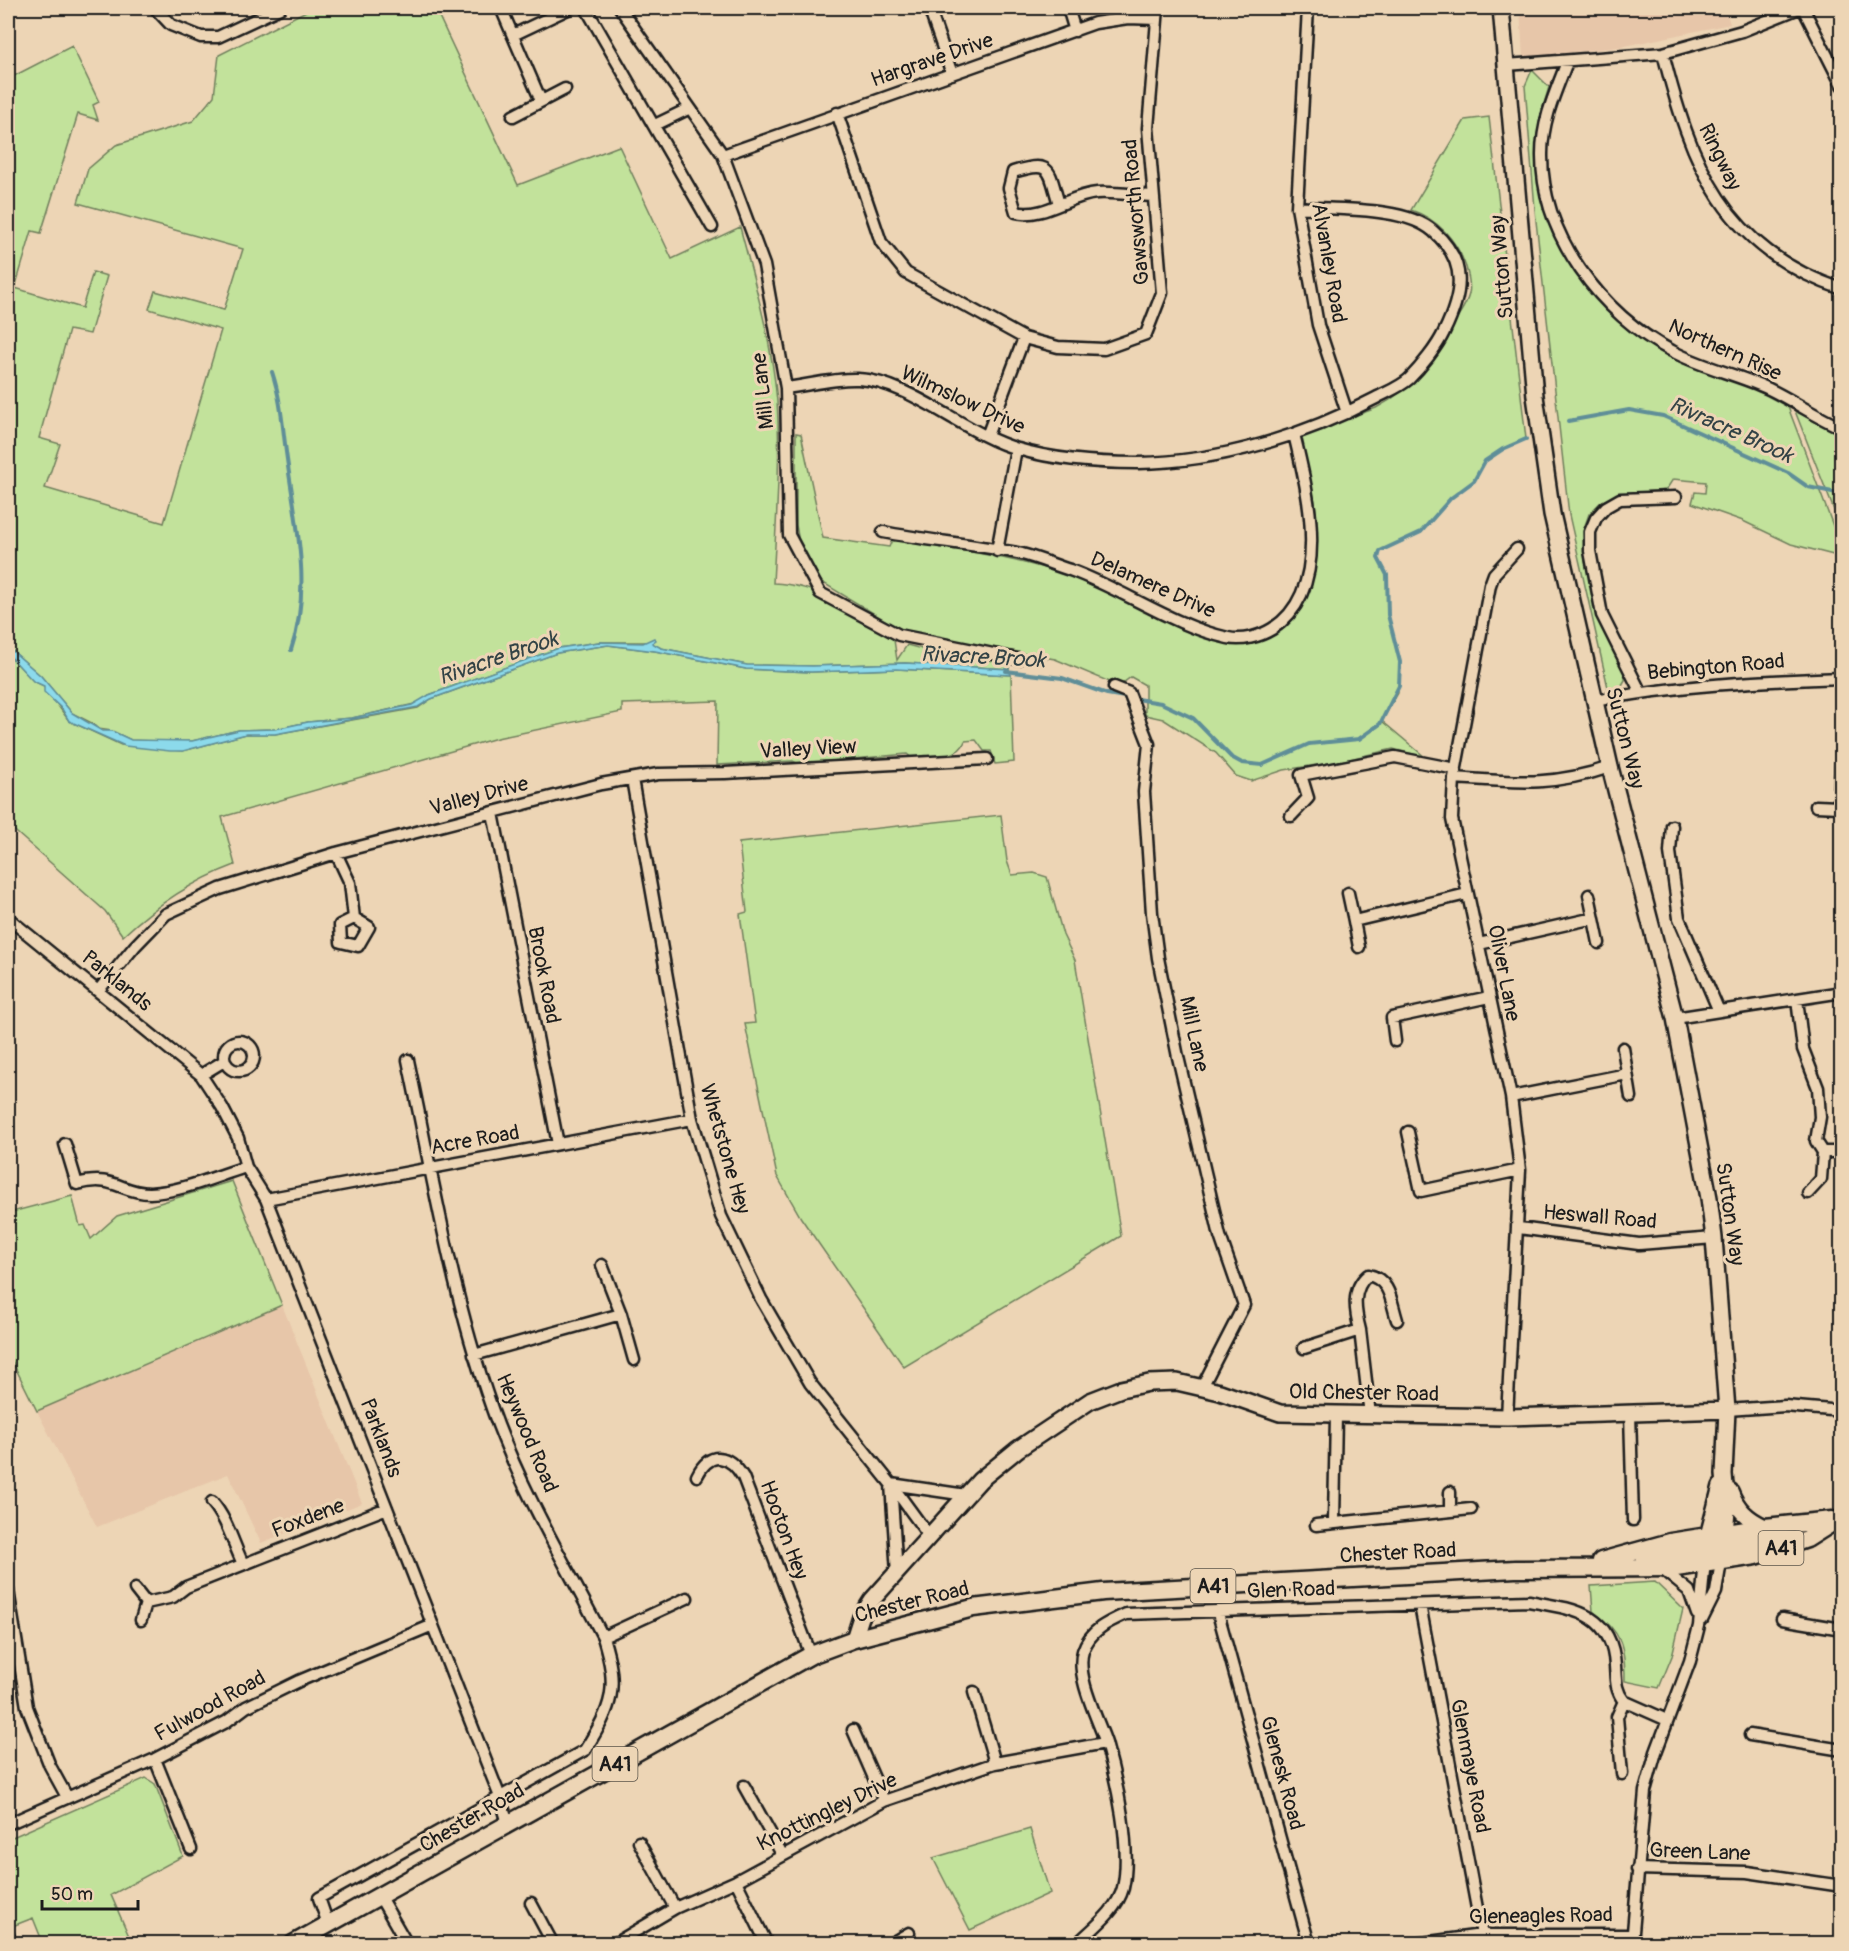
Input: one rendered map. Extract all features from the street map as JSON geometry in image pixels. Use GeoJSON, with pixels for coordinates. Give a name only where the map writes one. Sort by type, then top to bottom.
{"type":"FeatureCollection","features":[{"type":"Feature","properties":{"kind":"main road","name":"Sutton Way"},"geometry":{"type":"LineString","coordinates":[[1501,8],[1535,396],[1552,514],[1610,767],[1675,1018],[1714,1238],[1726,1410],[1724,1474],[1715,1549]]}},
{"type":"Feature","properties":{"kind":"main road","name":"Old Chester Road"},"geometry":{"type":"LineString","coordinates":[[854,1640],[861,1617],[966,1495],[1018,1449],[1090,1401],[1121,1389],[1149,1383],[1177,1382],[1202,1387],[1280,1413],[1336,1415],[1507,1417],[1726,1410]]}},
{"type":"Feature","properties":{"kind":"main road","name":"Sutton Way"},"geometry":{"type":"LineString","coordinates":[[1724,1474],[1736,1506],[1753,1522],[1765,1527]]}},
{"type":"Feature","properties":{"kind":"main road","name":"Chester Road"},"geometry":{"type":"LineString","coordinates":[[293,1944],[811,1655],[854,1640],[973,1608],[1103,1592],[1576,1567],[1661,1568],[1715,1549],[1765,1527],[1839,1519]]}},
{"type":"Feature","properties":{"kind":"main road","name":"Chester Road"},"geometry":{"type":"LineString","coordinates":[[1576,1567],[1670,1542],[1756,1556],[1807,1539],[1839,1519]]}},
{"type":"Feature","properties":{"kind":"street"},"geometry":{"type":"LineString","coordinates":[[155,8],[171,25],[201,38],[218,37],[280,8]]}},
{"type":"Feature","properties":{"kind":"street"},"geometry":{"type":"LineString","coordinates":[[501,8],[542,101]]}},
{"type":"Feature","properties":{"kind":"street"},"geometry":{"type":"LineString","coordinates":[[513,34],[570,8]]}},
{"type":"Feature","properties":{"kind":"street"},"geometry":{"type":"LineString","coordinates":[[586,8],[712,227]]}},
{"type":"Feature","properties":{"kind":"street","name":"Mill Lane"},"geometry":{"type":"LineString","coordinates":[[620,8],[723,155],[764,265],[786,388],[789,535],[820,593],[899,635],[1018,659]]}},
{"type":"Feature","properties":{"kind":"street"},"geometry":{"type":"LineString","coordinates":[[929,8],[951,74]]}},
{"type":"Feature","properties":{"kind":"street"},"geometry":{"type":"LineString","coordinates":[[1068,8],[1075,31]]}},
{"type":"Feature","properties":{"kind":"street","name":"Alvanley Road"},"geometry":{"type":"LineString","coordinates":[[1308,8],[1297,207],[1318,325],[1347,413]]}},
{"type":"Feature","properties":{"kind":"street"},"geometry":{"type":"LineString","coordinates":[[1506,65],[1663,53],[1742,32],[1798,8]]}},
{"type":"Feature","properties":{"kind":"street"},"geometry":{"type":"LineString","coordinates":[[1803,8],[1842,85]]}},
{"type":"Feature","properties":{"kind":"street","name":"Hargrave Drive"},"geometry":{"type":"LineString","coordinates":[[723,155],[1095,23],[1157,13]]}},
{"type":"Feature","properties":{"kind":"street","name":"Gawsworth Road"},"geometry":{"type":"LineString","coordinates":[[837,113],[881,242],[894,261],[906,273],[923,285],[1024,338],[1058,347],[1104,349],[1146,334],[1162,293],[1148,128],[1157,13]]}},
{"type":"Feature","properties":{"kind":"street","name":"Ringway"},"geometry":{"type":"LineString","coordinates":[[1663,53],[1678,116],[1707,180],[1722,206],[1745,232],[1770,253],[1799,272],[1842,289]]}},
{"type":"Feature","properties":{"kind":"street","name":"Northern Rise"},"geometry":{"type":"LineString","coordinates":[[1567,62],[1547,112],[1542,155],[1547,192],[1553,213],[1574,259],[1585,276],[1617,311],[1671,351],[1770,389],[1842,428]]}},
{"type":"Feature","properties":{"kind":"street"},"geometry":{"type":"LineString","coordinates":[[513,116],[565,89]]}},
{"type":"Feature","properties":{"kind":"street"},"geometry":{"type":"LineString","coordinates":[[655,125],[690,108]]}},
{"type":"Feature","properties":{"kind":"street"},"geometry":{"type":"LineString","coordinates":[[1059,204],[1048,172],[1043,167],[1036,165],[1013,172],[1009,188],[1016,212],[1025,214],[1059,204],[1095,193],[1152,196]]}},
{"type":"Feature","properties":{"kind":"street","name":"Wilmslow Drive"},"geometry":{"type":"LineString","coordinates":[[786,388],[845,380],[882,383],[1017,449],[1079,460],[1138,463],[1180,460],[1226,452],[1294,434],[1347,413],[1409,378],[1442,337],[1457,304],[1460,278],[1452,254],[1434,232],[1419,221],[1398,215],[1297,207]]}},
{"type":"Feature","properties":{"kind":"street"},"geometry":{"type":"LineString","coordinates":[[987,436],[1024,338]]}},
{"type":"Feature","properties":{"kind":"street","name":"Delamere Drive"},"geometry":{"type":"LineString","coordinates":[[883,531],[1023,554],[1088,577],[1196,628],[1231,638],[1249,638],[1266,633],[1282,622],[1293,610],[1302,590],[1308,566],[1311,539],[1309,498],[1294,434]]}},
{"type":"Feature","properties":{"kind":"street"},"geometry":{"type":"LineString","coordinates":[[997,550],[1017,449]]}},
{"type":"Feature","properties":{"kind":"street"},"geometry":{"type":"LineString","coordinates":[[1641,693],[1602,615],[1590,551],[1590,532],[1596,518],[1606,507],[1620,499],[1676,497]]}},
{"type":"Feature","properties":{"kind":"street","name":"Oliver Lane"},"geometry":{"type":"LineString","coordinates":[[1507,1417],[1519,1228],[1520,1170],[1510,1097],[1452,819],[1455,773],[1490,585],[1494,574],[1517,549]]}},
{"type":"Feature","properties":{"kind":"street","name":"Bebington Road"},"geometry":{"type":"LineString","coordinates":[[1595,701],[1641,693],[1747,681],[1842,678]]}},
{"type":"Feature","properties":{"kind":"street","name":"Mill Lane"},"geometry":{"type":"LineString","coordinates":[[1114,687],[1130,693],[1149,744],[1144,792],[1152,914],[1158,958],[1178,1057],[1220,1236],[1244,1305],[1202,1387]]}},
{"type":"Feature","properties":{"kind":"street"},"geometry":{"type":"LineString","coordinates":[[1816,806],[1839,807],[1842,739]]}},
{"type":"Feature","properties":{"kind":"street"},"geometry":{"type":"LineString","coordinates":[[1291,816],[1308,798],[1300,776],[1395,757],[1455,773],[1538,783],[1577,778],[1610,767]]}},
{"type":"Feature","properties":{"kind":"street","name":"Valley View"},"geometry":{"type":"LineString","coordinates":[[632,779],[658,774],[725,773],[987,759]]}},
{"type":"Feature","properties":{"kind":"street","name":"Valley Drive"},"geometry":{"type":"LineString","coordinates":[[98,991],[135,946],[166,914],[220,889],[336,853],[601,784],[632,779]]}},
{"type":"Feature","properties":{"kind":"street","name":"Whetstone Hey"},"geometry":{"type":"LineString","coordinates":[[632,779],[692,1119],[721,1216],[760,1299],[810,1383],[891,1484],[929,1536]]}},
{"type":"Feature","properties":{"kind":"street","name":"Brook Road"},"geometry":{"type":"LineString","coordinates":[[493,813],[558,1144]]}},
{"type":"Feature","properties":{"kind":"street"},"geometry":{"type":"LineString","coordinates":[[1672,826],[1670,852],[1679,918],[1718,1009]]}},
{"type":"Feature","properties":{"kind":"street"},"geometry":{"type":"LineString","coordinates":[[336,853],[350,883],[354,918]]}},
{"type":"Feature","properties":{"kind":"street"},"geometry":{"type":"LineString","coordinates":[[1347,893],[1359,947]]}},
{"type":"Feature","properties":{"kind":"street"},"geometry":{"type":"LineString","coordinates":[[1354,921],[1467,894]]}},
{"type":"Feature","properties":{"kind":"street"},"geometry":{"type":"LineString","coordinates":[[1589,895],[1599,943]]}},
{"type":"Feature","properties":{"kind":"street"},"geometry":{"type":"LineString","coordinates":[[1479,944],[1594,918]]}},
{"type":"Feature","properties":{"kind":"street","name":"Parklands"},"geometry":{"type":"LineString","coordinates":[[10,925],[98,991],[201,1075],[222,1107],[238,1138],[246,1167],[266,1199],[500,1797],[508,1823]]}},
{"type":"Feature","properties":{"kind":"street"},"geometry":{"type":"LineString","coordinates":[[1675,1018],[1718,1009],[1842,992]]}},
{"type":"Feature","properties":{"kind":"street"},"geometry":{"type":"LineString","coordinates":[[1395,1041],[1392,1018],[1489,997]]}},
{"type":"Feature","properties":{"kind":"street"},"geometry":{"type":"LineString","coordinates":[[1797,999],[1803,1049],[1818,1088],[1820,1117],[1816,1141],[1823,1152],[1821,1179],[1808,1193]]}},
{"type":"Feature","properties":{"kind":"street"},"geometry":{"type":"LineString","coordinates":[[1623,1048],[1631,1097]]}},
{"type":"Feature","properties":{"kind":"street","name":"Heywood Road"},"geometry":{"type":"LineString","coordinates":[[408,1060],[448,1258],[474,1355],[499,1427],[603,1637],[612,1667],[613,1690],[605,1718],[585,1750],[536,1778]]}},
{"type":"Feature","properties":{"kind":"street"},"geometry":{"type":"LineString","coordinates":[[201,1075],[224,1061]]}},
{"type":"Feature","properties":{"kind":"street"},"geometry":{"type":"LineString","coordinates":[[1510,1097],[1627,1074]]}},
{"type":"Feature","properties":{"kind":"street","name":"Acre Road"},"geometry":{"type":"LineString","coordinates":[[266,1199],[692,1119]]}},
{"type":"Feature","properties":{"kind":"street"},"geometry":{"type":"LineString","coordinates":[[1408,1132],[1420,1191],[1520,1170]]}},
{"type":"Feature","properties":{"kind":"street"},"geometry":{"type":"LineString","coordinates":[[65,1144],[77,1184],[94,1180],[108,1181],[138,1192],[164,1191],[246,1167]]}},
{"type":"Feature","properties":{"kind":"street"},"geometry":{"type":"LineString","coordinates":[[1823,1152],[1835,1152]]}},
{"type":"Feature","properties":{"kind":"street","name":"Heswall Road"},"geometry":{"type":"LineString","coordinates":[[1519,1228],[1639,1244],[1714,1238]]}},
{"type":"Feature","properties":{"kind":"street"},"geometry":{"type":"LineString","coordinates":[[602,1265],[621,1314],[634,1360]]}},
{"type":"Feature","properties":{"kind":"street"},"geometry":{"type":"LineString","coordinates":[[1370,1415],[1356,1314],[1358,1288],[1368,1275],[1378,1277],[1386,1284],[1397,1320]]}},
{"type":"Feature","properties":{"kind":"street"},"geometry":{"type":"LineString","coordinates":[[474,1355],[621,1314]]}},
{"type":"Feature","properties":{"kind":"street"},"geometry":{"type":"LineString","coordinates":[[1304,1348],[1360,1330]]}},
{"type":"Feature","properties":{"kind":"street","name":"Old Chester Road"},"geometry":{"type":"LineString","coordinates":[[1726,1410],[1785,1406],[1842,1411]]}},
{"type":"Feature","properties":{"kind":"street"},"geometry":{"type":"LineString","coordinates":[[1630,1413],[1633,1520]]}},
{"type":"Feature","properties":{"kind":"street"},"geometry":{"type":"LineString","coordinates":[[1334,1521],[1336,1415]]}},
{"type":"Feature","properties":{"kind":"street","name":"Hooton Hey"},"geometry":{"type":"LineString","coordinates":[[697,1476],[703,1465],[710,1459],[725,1459],[736,1465],[743,1477],[811,1655]]}},
{"type":"Feature","properties":{"kind":"street"},"geometry":{"type":"LineString","coordinates":[[897,1573],[891,1484],[966,1495]]}},
{"type":"Feature","properties":{"kind":"street"},"geometry":{"type":"LineString","coordinates":[[1450,1492],[1450,1511]]}},
{"type":"Feature","properties":{"kind":"street"},"geometry":{"type":"LineString","coordinates":[[212,1502],[222,1513],[227,1532],[243,1564]]}},
{"type":"Feature","properties":{"kind":"street","name":"Foxdene"},"geometry":{"type":"LineString","coordinates":[[146,1603],[173,1597],[186,1587],[387,1508]]}},
{"type":"Feature","properties":{"kind":"street"},"geometry":{"type":"LineString","coordinates":[[1316,1525],[1334,1521],[1388,1520],[1471,1509]]}},
{"type":"Feature","properties":{"kind":"street","name":"Green Lane"},"geometry":{"type":"LineString","coordinates":[[1699,1626],[1716,1592],[1715,1549]]}},
{"type":"Feature","properties":{"kind":"street","name":"Green Lane"},"geometry":{"type":"LineString","coordinates":[[1715,1549],[1690,1661],[1667,1720],[1646,1791],[1637,1869],[1747,1872],[1842,1886]]}},
{"type":"Feature","properties":{"kind":"street"},"geometry":{"type":"LineString","coordinates":[[1661,1568],[1689,1591],[1699,1626]]}},
{"type":"Feature","properties":{"kind":"street"},"geometry":{"type":"LineString","coordinates":[[135,1589],[146,1603],[141,1620]]}},
{"type":"Feature","properties":{"kind":"street"},"geometry":{"type":"LineString","coordinates":[[8,1590],[12,1651],[27,1707],[50,1766],[67,1797]]}},
{"type":"Feature","properties":{"kind":"street"},"geometry":{"type":"LineString","coordinates":[[603,1637],[687,1598]]}},
{"type":"Feature","properties":{"kind":"street","name":"Glen Road"},"geometry":{"type":"LineString","coordinates":[[1077,1944],[1112,1909],[1123,1888],[1125,1855],[1105,1743],[1082,1671],[1083,1652],[1099,1627],[1126,1614],[1218,1613],[1529,1601],[1589,1616],[1610,1637],[1617,1689],[1624,1701]]}},
{"type":"Feature","properties":{"kind":"street","name":"Glenmaye Road"},"geometry":{"type":"LineString","coordinates":[[1420,1605],[1482,1935]]}},
{"type":"Feature","properties":{"kind":"street","name":"Glenesk Road"},"geometry":{"type":"LineString","coordinates":[[1218,1613],[1308,1944]]}},
{"type":"Feature","properties":{"kind":"street"},"geometry":{"type":"LineString","coordinates":[[1782,1619],[1842,1629]]}},
{"type":"Feature","properties":{"kind":"street","name":"Fulwood Road"},"geometry":{"type":"LineString","coordinates":[[8,1824],[155,1759],[226,1722],[246,1707],[269,1695],[433,1625]]}},
{"type":"Feature","properties":{"kind":"street"},"geometry":{"type":"LineString","coordinates":[[974,1692],[995,1763]]}},
{"type":"Feature","properties":{"kind":"street"},"geometry":{"type":"LineString","coordinates":[[1622,1774],[1617,1717],[1624,1701],[1667,1720]]}},
{"type":"Feature","properties":{"kind":"street"},"geometry":{"type":"LineString","coordinates":[[853,1730],[884,1801]]}},
{"type":"Feature","properties":{"kind":"street"},"geometry":{"type":"LineString","coordinates":[[1750,1735],[1842,1750]]}},
{"type":"Feature","properties":{"kind":"street","name":"Knottingley Drive"},"geometry":{"type":"LineString","coordinates":[[618,1943],[675,1908],[736,1881],[782,1854],[884,1801],[995,1763],[1105,1743]]}},
{"type":"Feature","properties":{"kind":"street"},"geometry":{"type":"LineString","coordinates":[[155,1759],[191,1849]]}},
{"type":"Feature","properties":{"kind":"street","name":"Chester Road"},"geometry":{"type":"LineString","coordinates":[[328,1924],[319,1898],[536,1778]]}},
{"type":"Feature","properties":{"kind":"street"},"geometry":{"type":"LineString","coordinates":[[744,1786],[782,1854]]}},
{"type":"Feature","properties":{"kind":"street"},"geometry":{"type":"LineString","coordinates":[[639,1842],[675,1908]]}},
{"type":"Feature","properties":{"kind":"street"},"geometry":{"type":"LineString","coordinates":[[1633,1939],[1637,1869]]}},
{"type":"Feature","properties":{"kind":"street"},"geometry":{"type":"LineString","coordinates":[[736,1881],[767,1944]]}},
{"type":"Feature","properties":{"kind":"street"},"geometry":{"type":"LineString","coordinates":[[380,1897],[407,1944]]}},
{"type":"Feature","properties":{"kind":"street"},"geometry":{"type":"LineString","coordinates":[[531,1903],[553,1944]]}},
{"type":"Feature","properties":{"kind":"street"},"geometry":{"type":"LineString","coordinates":[[890,1944],[909,1933]]}},
{"type":"Feature","properties":{"kind":"street"},"geometry":{"type":"LineString","coordinates":[[8,1935],[11,1944]]}},
{"type":"Feature","properties":{"kind":"street","name":"Gleneagles Road"},"geometry":{"type":"LineString","coordinates":[[1414,1944],[1482,1935],[1633,1939]]}},
{"type":"Feature","properties":{"kind":"shaded area"},"geometry":{"type":"Polygon","coordinates":[[[1520,8],[1725,8],[1730,24],[1620,47],[1523,58],[1520,8]]]}},
{"type":"Feature","properties":{"kind":"shaded area"},"geometry":{"type":"Polygon","coordinates":[[[282,1305],[362,1503],[261,1543],[228,1474],[97,1527],[37,1411],[282,1305]]]}},
{"type":"Feature","properties":{"kind":"green space"},"geometry":{"type":"Polygon","coordinates":[[[312,8],[435,8],[518,185],[619,146],[672,259],[740,227],[767,335],[775,379],[778,469],[773,583],[822,594],[852,610],[894,640],[897,660],[907,645],[1010,660],[1009,669],[905,663],[813,666],[747,665],[661,648],[651,643],[653,642],[599,642],[559,648],[429,695],[419,703],[352,718],[308,722],[275,729],[239,730],[192,741],[131,740],[112,731],[98,729],[92,723],[72,713],[41,676],[8,647],[8,79],[72,46],[99,102],[93,105],[98,120],[78,114],[41,233],[32,231],[15,288],[82,308],[93,272],[107,276],[90,334],[69,330],[39,438],[60,444],[45,488],[164,523],[221,330],[149,309],[155,291],[224,310],[243,249],[78,203],[88,169],[116,145],[193,121],[214,96],[219,55],[312,8]]]}},
{"type":"Feature","properties":{"kind":"green space"},"geometry":{"type":"Polygon","coordinates":[[[1532,70],[1549,87],[1540,117],[1537,152],[1541,191],[1554,228],[1610,311],[1632,332],[1675,359],[1745,384],[1788,407],[1841,547],[1841,557],[1791,544],[1743,521],[1692,503],[1695,492],[1705,493],[1706,482],[1673,479],[1666,490],[1619,494],[1601,502],[1589,514],[1583,531],[1585,562],[1603,629],[1625,667],[1625,680],[1619,690],[1609,692],[1569,515],[1536,221],[1525,86],[1532,70]]]}},
{"type":"Feature","properties":{"kind":"green space"},"geometry":{"type":"Polygon","coordinates":[[[1489,117],[1526,439],[1503,449],[1485,461],[1474,481],[1451,498],[1421,532],[1380,551],[1378,558],[1387,575],[1388,615],[1400,662],[1398,693],[1382,721],[1425,757],[1393,749],[1336,762],[1284,770],[1251,781],[1236,776],[1216,753],[1163,719],[1145,715],[1145,685],[1131,677],[1119,686],[1055,659],[906,633],[820,581],[807,568],[801,554],[796,525],[796,433],[801,434],[823,538],[889,547],[892,540],[900,539],[1026,563],[1068,575],[1194,633],[1228,642],[1259,641],[1284,628],[1303,599],[1311,574],[1317,532],[1315,505],[1303,459],[1301,439],[1326,423],[1376,408],[1390,400],[1414,380],[1441,345],[1468,297],[1470,287],[1468,273],[1457,248],[1445,232],[1430,219],[1411,210],[1465,120],[1489,117]]]}},
{"type":"Feature","properties":{"kind":"green space"},"geometry":{"type":"Polygon","coordinates":[[[1795,411],[1841,434],[1841,528],[1795,411]]]}},
{"type":"Feature","properties":{"kind":"green space"},"geometry":{"type":"Polygon","coordinates":[[[608,645],[655,651],[746,669],[811,672],[896,669],[1011,675],[1014,762],[995,764],[991,751],[984,751],[976,740],[965,741],[957,751],[935,757],[912,758],[907,754],[799,764],[793,761],[717,765],[718,701],[622,704],[622,712],[497,738],[222,817],[235,865],[204,878],[175,895],[123,936],[105,911],[8,825],[8,654],[33,681],[44,686],[69,721],[121,745],[183,751],[246,734],[275,734],[418,708],[431,699],[557,653],[608,645]]]}},
{"type":"Feature","properties":{"kind":"green space"},"geometry":{"type":"Polygon","coordinates":[[[1001,815],[1007,861],[1012,875],[1034,873],[1047,877],[1063,935],[1075,960],[1121,1236],[904,1367],[801,1218],[777,1176],[745,1024],[755,1023],[740,914],[747,912],[739,843],[1001,815]]]}},
{"type":"Feature","properties":{"kind":"green space"},"geometry":{"type":"Polygon","coordinates":[[[232,1181],[282,1305],[37,1411],[8,1353],[8,1213],[72,1196],[80,1226],[85,1225],[91,1239],[117,1216],[232,1181]]]}},
{"type":"Feature","properties":{"kind":"green space"},"geometry":{"type":"Polygon","coordinates":[[[1655,1582],[1683,1609],[1672,1656],[1659,1688],[1625,1681],[1623,1649],[1616,1633],[1593,1611],[1591,1586],[1655,1582]]]}},
{"type":"Feature","properties":{"kind":"green space"},"geometry":{"type":"Polygon","coordinates":[[[146,1778],[155,1784],[183,1856],[111,1895],[132,1943],[43,1943],[33,1918],[10,1927],[8,1921],[8,1839],[146,1778]]]}},
{"type":"Feature","properties":{"kind":"green space"},"geometry":{"type":"Polygon","coordinates":[[[1030,1829],[1050,1893],[970,1930],[933,1858],[1030,1829]]]}},
{"type":"Feature","properties":{"kind":"water"},"geometry":{"type":"Polygon","coordinates":[[[654,638],[656,640],[652,643],[661,648],[747,665],[813,666],[905,663],[1009,669],[1011,675],[896,669],[811,672],[746,669],[655,651],[608,645],[557,653],[431,699],[418,707],[275,734],[246,734],[183,751],[170,751],[125,746],[69,721],[62,709],[44,692],[44,686],[33,681],[8,654],[8,647],[41,676],[72,713],[102,731],[112,731],[131,740],[192,741],[239,730],[275,729],[308,722],[352,718],[412,705],[429,695],[559,648],[599,642],[643,643],[654,638]]]}},
{"type":"Feature","properties":{"kind":"waterway"},"geometry":{"type":"LineString","coordinates":[[272,372],[280,408],[300,547],[301,599],[298,624],[291,650]]}},
{"type":"Feature","properties":{"kind":"waterway","name":"Rivracre Brook"},"geometry":{"type":"LineString","coordinates":[[1568,421],[1629,410],[1663,416],[1788,473],[1808,487],[1842,494]]}},
{"type":"Feature","properties":{"kind":"waterway","name":"Rivracre Brook"},"geometry":{"type":"LineString","coordinates":[[1006,671],[1062,678],[1107,694],[1161,703],[1193,718],[1231,757],[1242,763],[1262,765],[1309,744],[1359,739],[1380,724],[1399,686],[1400,662],[1388,615],[1387,575],[1378,558],[1380,551],[1421,532],[1451,498],[1474,481],[1485,461],[1503,449],[1526,439]]}},
{"type":"Feature","properties":{"kind":"water label","name":"Rivacre Brook"},"geometry":{"type":"Point","coordinates":[983,657]}},
{"type":"Feature","properties":{"kind":"water label","name":"Rivacre Brook"},"geometry":{"type":"Point","coordinates":[498,658]}}]}
